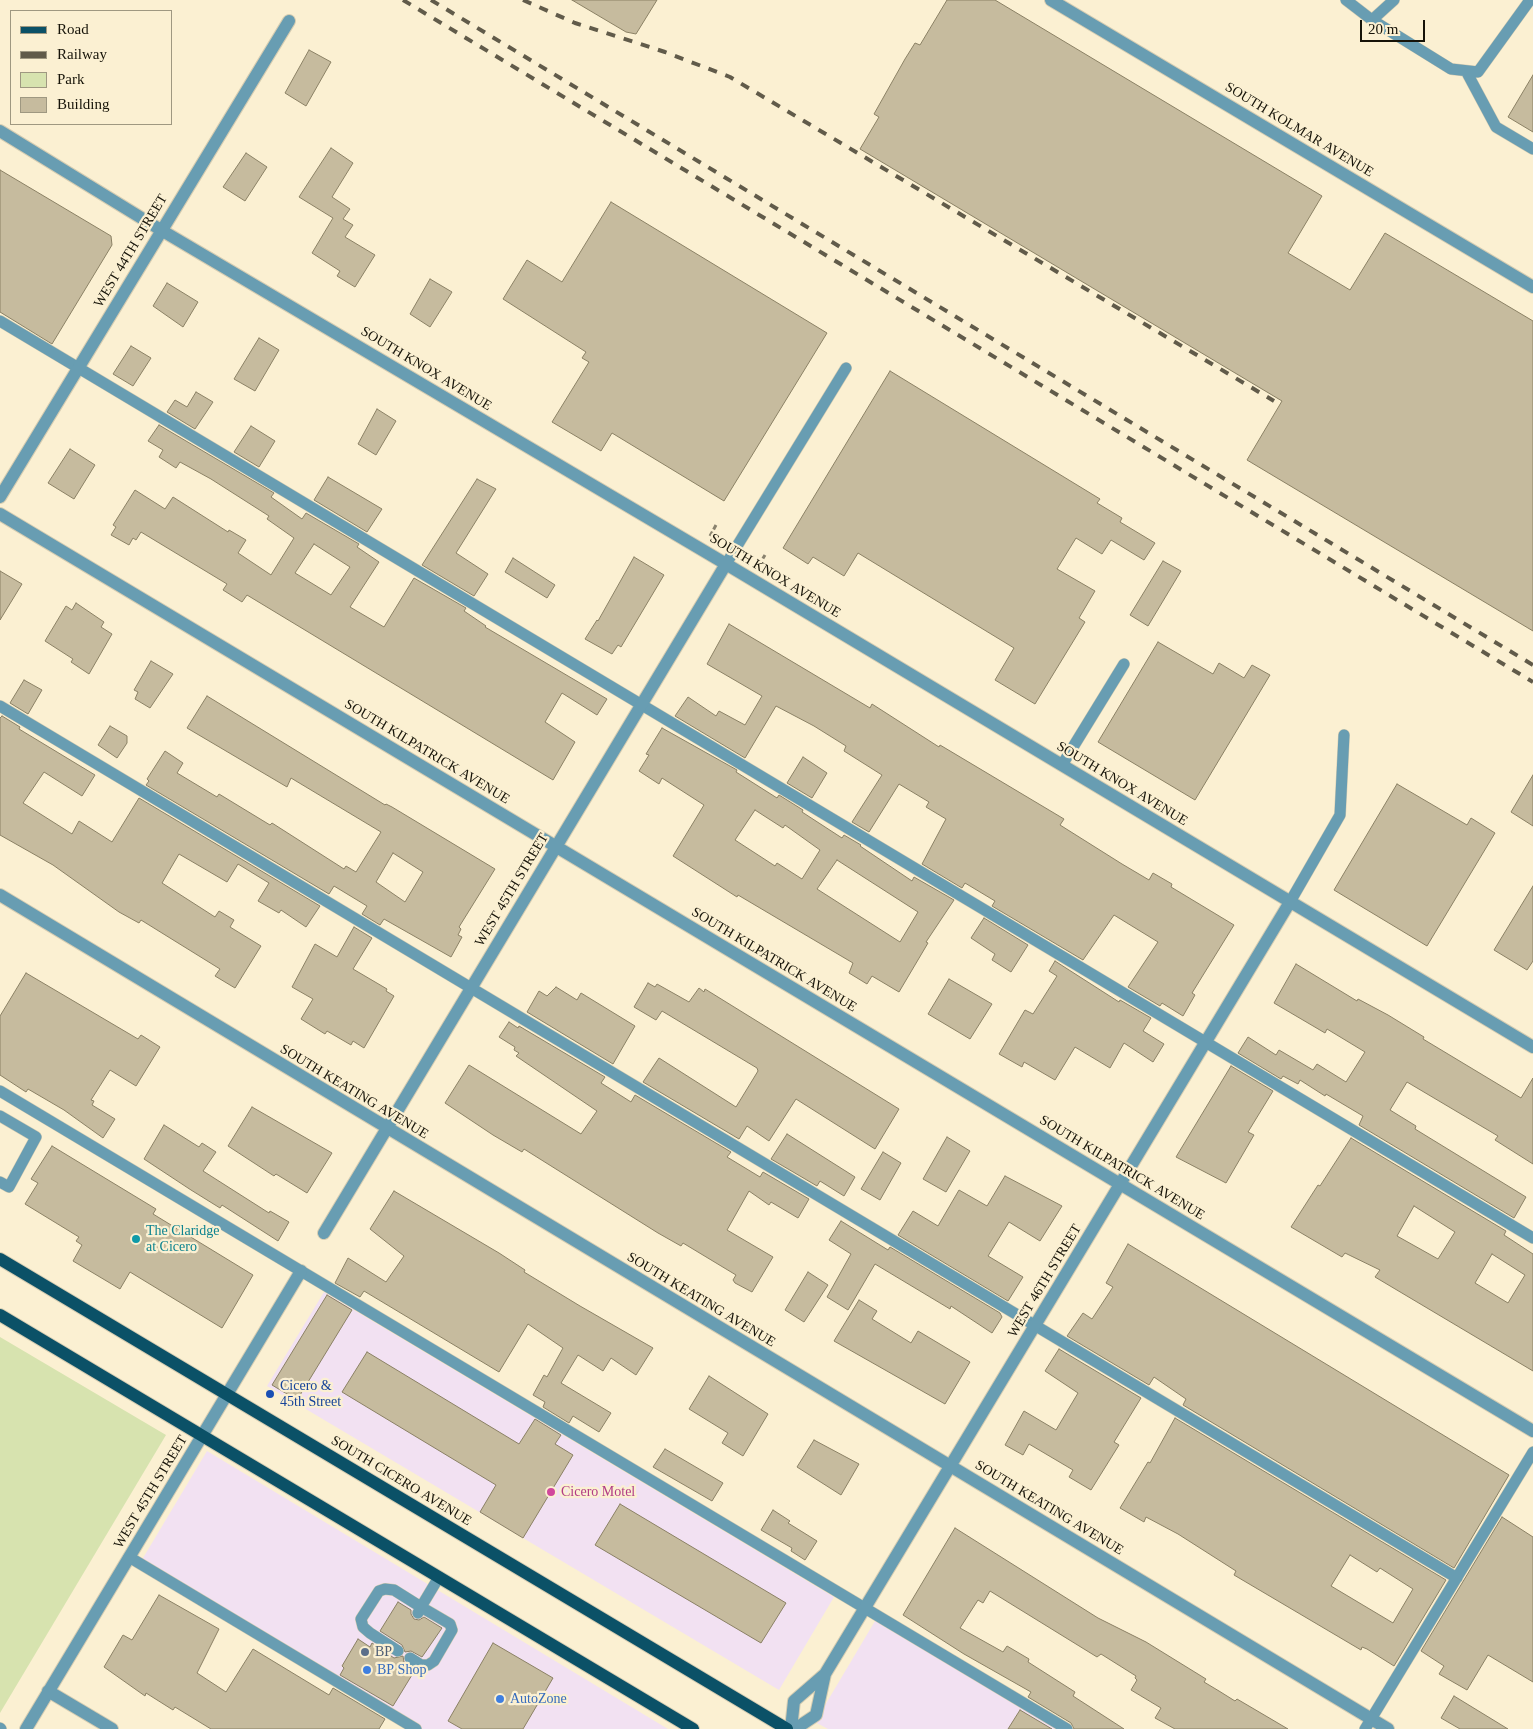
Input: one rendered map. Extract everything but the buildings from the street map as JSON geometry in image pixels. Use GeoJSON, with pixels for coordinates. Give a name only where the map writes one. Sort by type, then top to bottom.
{"type":"FeatureCollection","features":[{"type":"Feature","properties":{"kind":"main road","name":"SOUTH CICERO AVENUE"},"geometry":{"type":"LineString","coordinates":[[0,1259],[787,1729]]}},
{"type":"Feature","properties":{"kind":"main road"},"geometry":{"type":"LineString","coordinates":[[0,1315],[693,1729]]}},
{"type":"Feature","properties":{"kind":"street","name":"SOUTH KOLMAR AVENUE"},"geometry":{"type":"LineString","coordinates":[[1051,0],[1533,286]]}},
{"type":"Feature","properties":{"kind":"street","name":"WEST 44TH STREET"},"geometry":{"type":"LineString","coordinates":[[0,497],[289,21]]}},
{"type":"Feature","properties":{"kind":"street","name":"SOUTH KNOX AVENUE"},"geometry":{"type":"LineString","coordinates":[[0,131],[161,230],[726,564],[1533,1047]]}},
{"type":"Feature","properties":{"kind":"street","name":"SOUTH KILPATRICK AVENUE"},"geometry":{"type":"LineString","coordinates":[[0,514],[1533,1431]]}},
{"type":"Feature","properties":{"kind":"street","name":"WEST 45TH STREET"},"geometry":{"type":"LineString","coordinates":[[324,1233],[726,564]]}},
{"type":"Feature","properties":{"kind":"street","name":"SOUTH KEATING AVENUE"},"geometry":{"type":"LineString","coordinates":[[0,895],[950,1467],[1368,1724],[1388,1729]]}},
{"type":"Feature","properties":{"kind":"street","name":"WEST 46TH STREET"},"geometry":{"type":"LineString","coordinates":[[793,1729],[794,1701],[825,1674],[1290,902]]}},
{"type":"Feature","properties":{"kind":"street","name":"WEST 45TH STREET"},"geometry":{"type":"LineString","coordinates":[[26,1729],[301,1271]]}},
{"type":"Feature","properties":{"kind":"street","name":"WEST 46TH STREET"},"geometry":{"type":"LineString","coordinates":[[793,1729],[816,1715],[825,1674]]}},
{"type":"Feature","properties":{"kind":"street"},"geometry":{"type":"LineString","coordinates":[[48,1691],[112,1729]]}},
{"type":"Feature","properties":{"kind":"lane"},"geometry":{"type":"LineString","coordinates":[[1346,0],[1372,20],[1451,69],[1478,72],[1530,0]]}},
{"type":"Feature","properties":{"kind":"lane"},"geometry":{"type":"LineString","coordinates":[[1372,20],[1394,0]]}},
{"type":"Feature","properties":{"kind":"lane"},"geometry":{"type":"LineString","coordinates":[[1466,70],[1496,128],[1533,149]]}},
{"type":"Feature","properties":{"kind":"lane"},"geometry":{"type":"LineString","coordinates":[[0,321],[1533,1238]]}},
{"type":"Feature","properties":{"kind":"lane"},"geometry":{"type":"LineString","coordinates":[[726,564],[846,368]]}},
{"type":"Feature","properties":{"kind":"lane"},"geometry":{"type":"LineString","coordinates":[[1062,765],[1124,664]]}},
{"type":"Feature","properties":{"kind":"lane"},"geometry":{"type":"LineString","coordinates":[[0,706],[1457,1578]]}},
{"type":"Feature","properties":{"kind":"lane"},"geometry":{"type":"LineString","coordinates":[[1290,902],[1340,815],[1344,735]]}},
{"type":"Feature","properties":{"kind":"lane"},"geometry":{"type":"LineString","coordinates":[[0,1091],[1067,1729]]}},
{"type":"Feature","properties":{"kind":"lane"},"geometry":{"type":"LineString","coordinates":[[0,1116],[36,1137],[9,1187],[0,1182]]}},
{"type":"Feature","properties":{"kind":"lane"},"geometry":{"type":"LineString","coordinates":[[1368,1724],[1533,1452]]}},
{"type":"Feature","properties":{"kind":"lane"},"geometry":{"type":"LineString","coordinates":[[129,1557],[416,1729]]}},
{"type":"Feature","properties":{"kind":"lane"},"geometry":{"type":"LineString","coordinates":[[420,1610],[439,1578]]}},
{"type":"Feature","properties":{"kind":"lane"},"geometry":{"type":"LineString","coordinates":[[398,1651],[363,1627],[361,1619],[379,1591],[385,1589],[394,1590],[402,1599],[420,1610],[437,1620],[450,1624],[452,1630],[434,1660],[428,1665],[421,1665],[411,1658],[419,1649]]}},
{"type":"Feature","properties":{"kind":"lane"},"geometry":{"type":"LineString","coordinates":[[378,1638],[384,1628]]}},
{"type":"Feature","properties":{"kind":"shaded area","name":"Cicero Motel"},"geometry":{"type":"Polygon","coordinates":[[[324,1292],[834,1597],[779,1690],[267,1386],[324,1292]]]}},
{"type":"Feature","properties":{"kind":"shaded area"},"geometry":{"type":"Polygon","coordinates":[[[207,1451],[668,1729],[416,1729],[140,1563],[207,1451]]]}},
{"type":"Feature","properties":{"kind":"shaded area"},"geometry":{"type":"Polygon","coordinates":[[[878,1616],[1067,1729],[828,1729],[815,1722],[878,1616]]]}},
{"type":"Feature","properties":{"kind":"green space"},"geometry":{"type":"Polygon","coordinates":[[[0,1337],[166,1435],[0,1713],[0,1337]]]}},
{"type":"Feature","properties":{"kind":"railway"},"geometry":{"type":"LineString","coordinates":[[403,0],[1533,682]]}},
{"type":"Feature","properties":{"kind":"railway"},"geometry":{"type":"LineString","coordinates":[[431,0],[1533,665]]}},
{"type":"Feature","properties":{"kind":"railway"},"geometry":{"type":"LineString","coordinates":[[523,0],[575,23],[665,52],[730,77],[1274,401]]}},
{"type":"Feature","properties":{"kind":"place","name":"The Claridge at Cicero"},"geometry":{"type":"Point","coordinates":[136,1239]}},
{"type":"Feature","properties":{"kind":"place","name":"Cicero & 45th Street"},"geometry":{"type":"Point","coordinates":[270,1394]}},
{"type":"Feature","properties":{"kind":"place","name":"Cicero Motel"},"geometry":{"type":"Point","coordinates":[551,1492]}},
{"type":"Feature","properties":{"kind":"place","name":"BP"},"geometry":{"type":"Point","coordinates":[365,1652]}},
{"type":"Feature","properties":{"kind":"place","name":"BP Shop"},"geometry":{"type":"Point","coordinates":[367,1670]}},
{"type":"Feature","properties":{"kind":"place","name":"AutoZone"},"geometry":{"type":"Point","coordinates":[500,1699]}}]}
